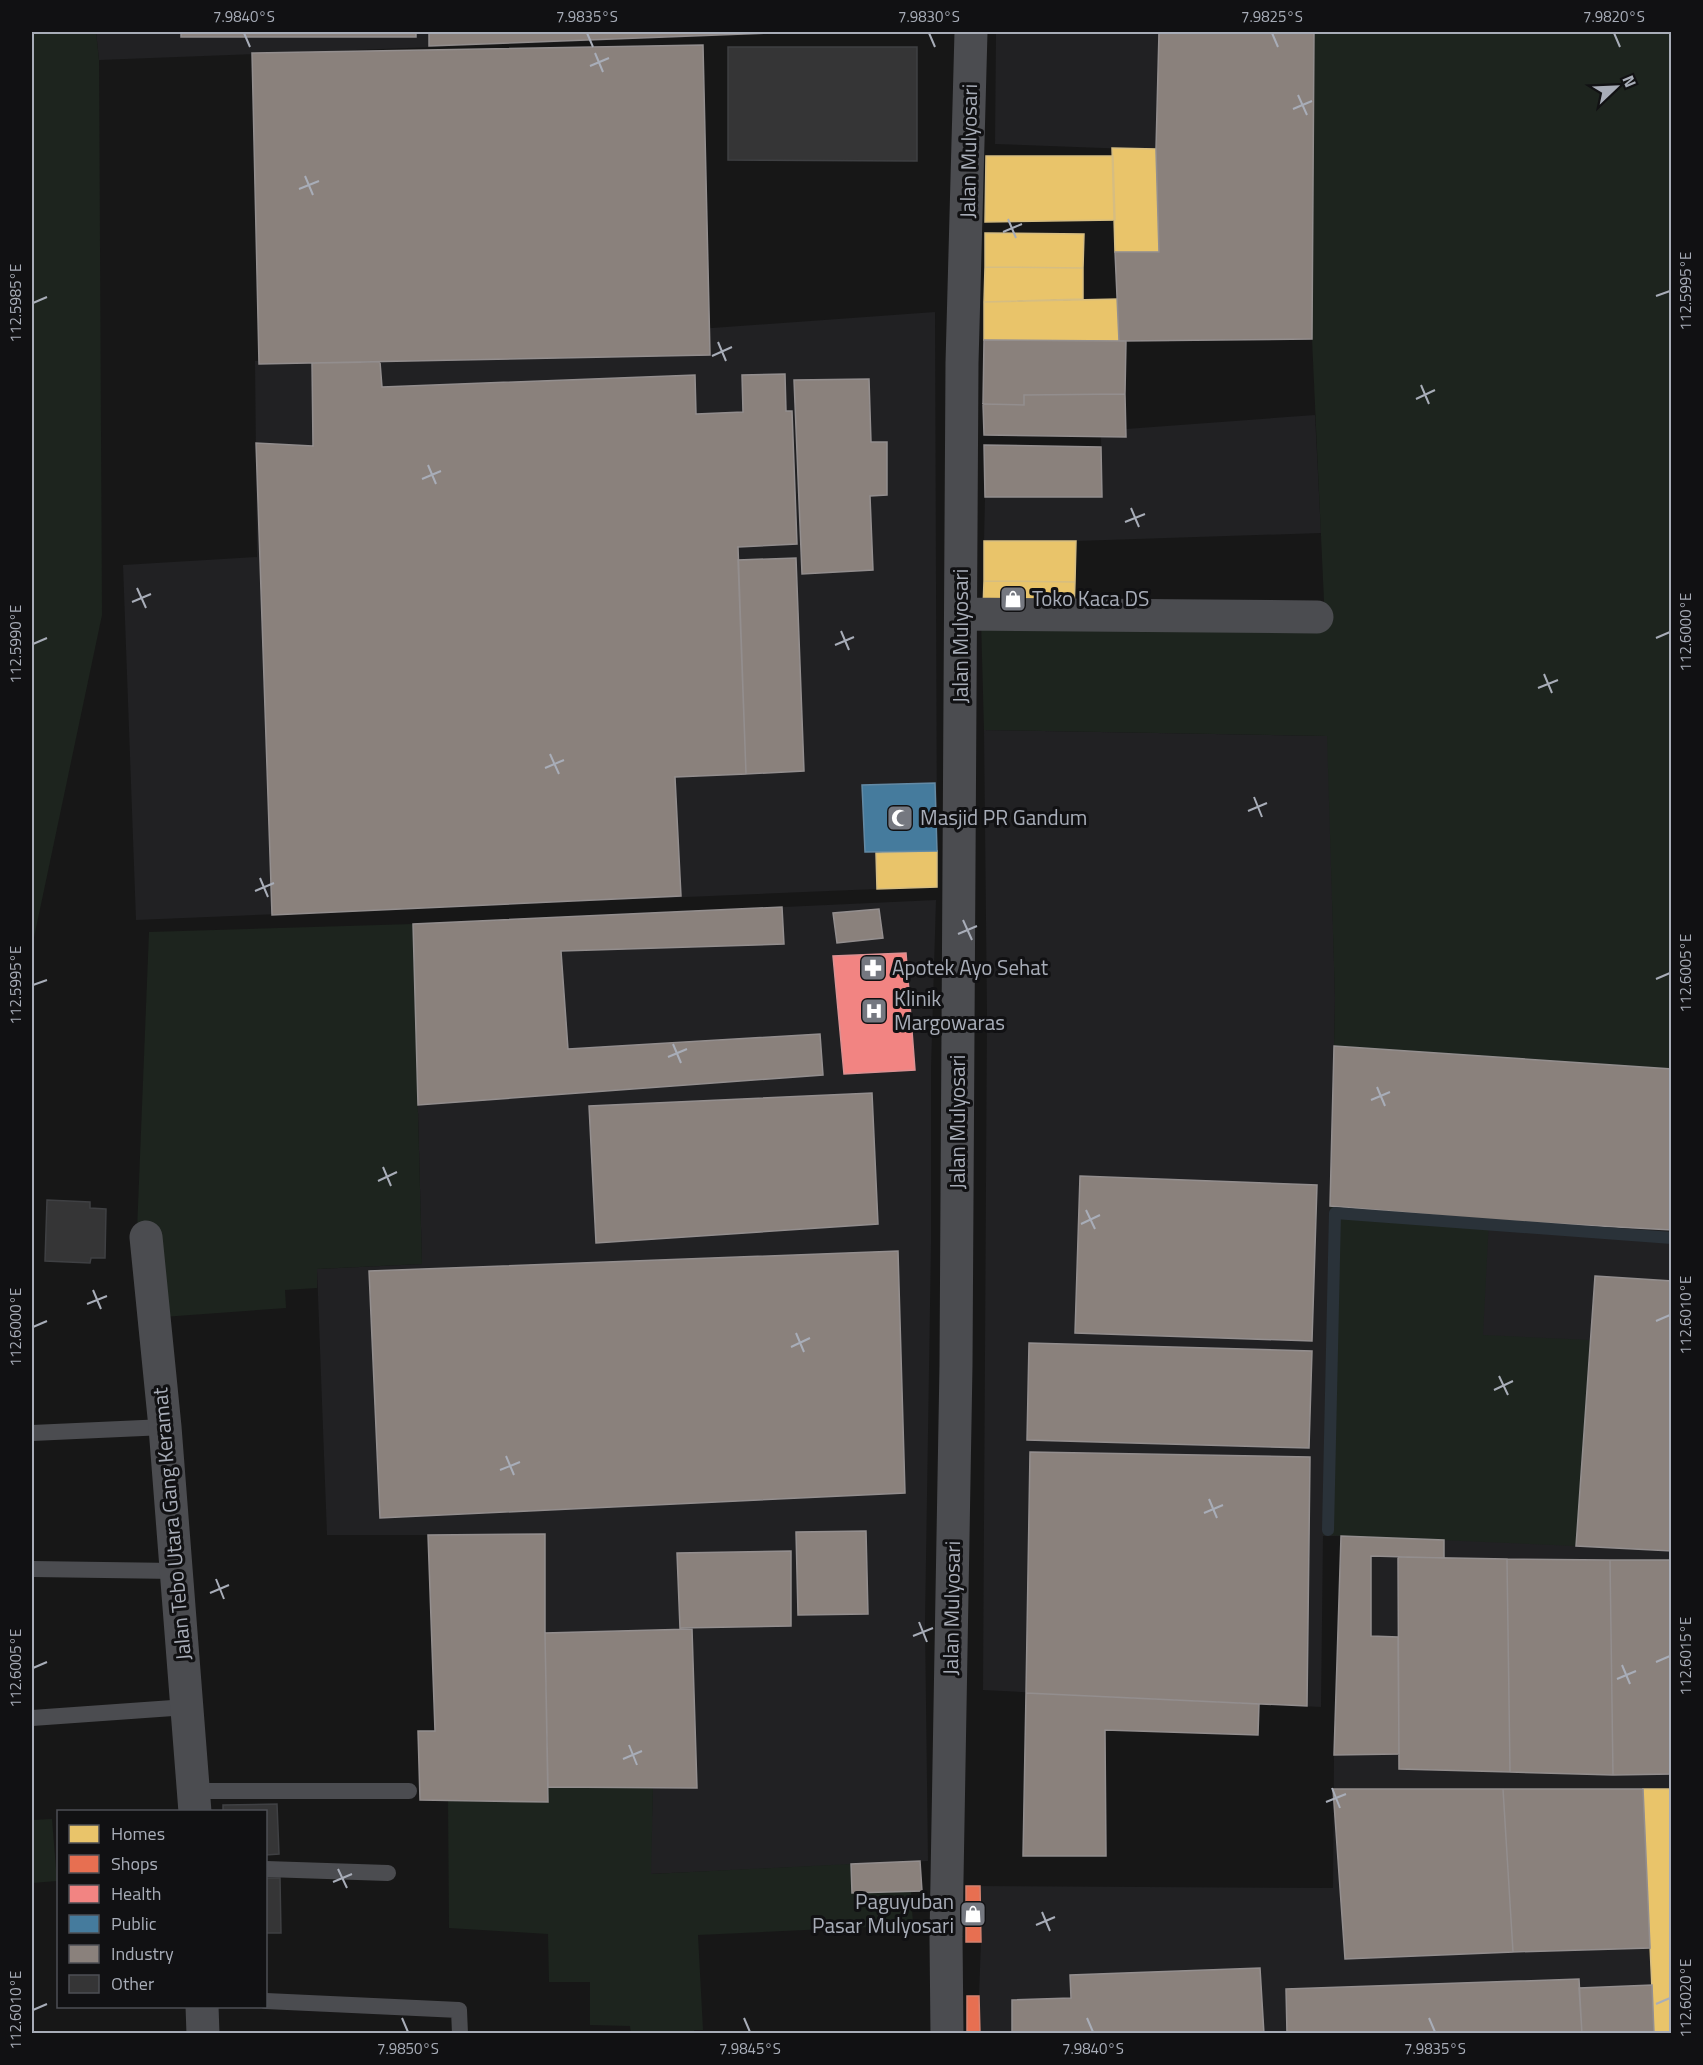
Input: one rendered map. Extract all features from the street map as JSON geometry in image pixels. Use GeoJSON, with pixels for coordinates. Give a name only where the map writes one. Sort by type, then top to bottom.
{"type":"FeatureCollection","features":[{"type":"Feature","properties":{"kind":"street","name":"Jalan Mulyosari"},"geometry":{"type":"LineString","coordinates":[[947,2034],[946,1937],[956,1365],[962,363],[971,32]]}},
{"type":"Feature","properties":{"kind":"street"},"geometry":{"type":"LineString","coordinates":[[962,614],[1317,617]]}},
{"type":"Feature","properties":{"kind":"street","name":"Jalan Tebo Utara Gang Keramat"},"geometry":{"type":"LineString","coordinates":[[146,1237],[165,1427],[194,1801]]}},
{"type":"Feature","properties":{"kind":"street"},"geometry":{"type":"LineString","coordinates":[[202,2008],[203,2034]]}},
{"type":"Feature","properties":{"kind":"lane"},"geometry":{"type":"LineString","coordinates":[[32,1433],[165,1427]]}},
{"type":"Feature","properties":{"kind":"lane"},"geometry":{"type":"LineString","coordinates":[[32,1569],[176,1570]]}},
{"type":"Feature","properties":{"kind":"lane"},"geometry":{"type":"LineString","coordinates":[[32,1718],[187,1707]]}},
{"type":"Feature","properties":{"kind":"lane"},"geometry":{"type":"LineString","coordinates":[[194,1801],[409,1791]]}},
{"type":"Feature","properties":{"kind":"lane"},"geometry":{"type":"LineString","coordinates":[[267,1869],[387,1873]]}},
{"type":"Feature","properties":{"kind":"lane"},"geometry":{"type":"LineString","coordinates":[[267,2001],[459,2010],[460,2034]]}},
{"type":"Feature","properties":{"kind":"shaded area"},"geometry":{"type":"Polygon","coordinates":[[[32,32],[96,32],[99,60],[102,615],[32,947],[32,32]]]}},
{"type":"Feature","properties":{"kind":"shaded area"},"geometry":{"type":"Polygon","coordinates":[[[96,32],[823,32],[99,60],[96,32]]]}},
{"type":"Feature","properties":{"kind":"shaded area"},"geometry":{"type":"Polygon","coordinates":[[[996,32],[1314,32],[1312,339],[1156,150],[995,144],[996,32]]]}},
{"type":"Feature","properties":{"kind":"shaded area"},"geometry":{"type":"Polygon","coordinates":[[[1314,32],[1671,32],[1671,1069],[1334,1046],[1335,999],[1327,736],[984,730],[981,620],[1325,623],[1312,339],[1314,32]]]}},
{"type":"Feature","properties":{"kind":"shaded area"},"geometry":{"type":"Polygon","coordinates":[[[935,312],[937,851],[876,853],[877,889],[136,920],[123,565],[257,557],[255,361],[935,312]]]}},
{"type":"Feature","properties":{"kind":"shaded area"},"geometry":{"type":"Polygon","coordinates":[[[1315,415],[1321,533],[1076,541],[984,541],[985,497],[1102,497],[1101,437],[1126,437],[1126,429],[1315,415]]]}},
{"type":"Feature","properties":{"kind":"shaded area"},"geometry":{"type":"Polygon","coordinates":[[[984,730],[1328,736],[1335,999],[1334,1046],[1671,1069],[1671,1229],[1383,1210],[1489,1220],[1671,1230],[1671,2033],[967,2033],[967,1996],[979,1995],[981,1942],[966,1942],[966,1886],[1333,1888],[1334,1755],[1341,1536],[1323,1536],[1321,1707],[983,1690],[987,1014],[984,730]]]}},
{"type":"Feature","properties":{"kind":"shaded area"},"geometry":{"type":"Polygon","coordinates":[[[936,900],[931,1069],[931,1244],[925,1623],[928,1861],[650,1874],[653,1788],[548,1788],[548,1802],[420,1800],[418,1731],[435,1731],[428,1535],[327,1535],[317,1269],[422,1264],[413,924],[936,900]]]}},
{"type":"Feature","properties":{"kind":"shaded area"},"geometry":{"type":"Polygon","coordinates":[[[413,924],[422,1264],[317,1269],[317,1288],[285,1290],[286,1308],[163,1317],[137,1231],[149,932],[413,924]]]}},
{"type":"Feature","properties":{"kind":"shaded area"},"geometry":{"type":"Polygon","coordinates":[[[1330,1206],[1489,1220],[1483,1335],[1590,1340],[1576,1546],[1323,1535],[1330,1206]]]}},
{"type":"Feature","properties":{"kind":"shaded area"},"geometry":{"type":"Polygon","coordinates":[[[548,1787],[653,1788],[651,1874],[851,1864],[853,1893],[911,1891],[913,1925],[698,1935],[703,2030],[694,2030],[694,2033],[631,2034],[630,2026],[590,2025],[590,1982],[549,1982],[548,1934],[449,1928],[448,1801],[548,1802],[548,1787]]]}},
{"type":"Feature","properties":{"kind":"shaded area"},"geometry":{"type":"Polygon","coordinates":[[[52,1819],[57,1881],[32,1883],[32,1820],[52,1819]]]}},
{"type":"Feature","properties":{"kind":"building: Homes"},"geometry":{"type":"Polygon","coordinates":[[[1112,148],[1156,149],[1159,252],[1115,252],[1112,148]]]}},
{"type":"Feature","properties":{"kind":"building: Homes"},"geometry":{"type":"Polygon","coordinates":[[[986,156],[1113,156],[1115,220],[985,222],[986,156]]]}},
{"type":"Feature","properties":{"kind":"building: Homes"},"geometry":{"type":"Polygon","coordinates":[[[985,233],[1084,234],[1083,268],[985,267],[985,233]]]}},
{"type":"Feature","properties":{"kind":"building: Homes"},"geometry":{"type":"Polygon","coordinates":[[[985,267],[1083,268],[1083,299],[984,302],[985,267]]]}},
{"type":"Feature","properties":{"kind":"building: Homes"},"geometry":{"type":"Polygon","coordinates":[[[1118,299],[1119,341],[984,340],[984,302],[1118,299]]]}},
{"type":"Feature","properties":{"kind":"building: Homes"},"geometry":{"type":"Polygon","coordinates":[[[984,541],[1076,541],[1075,582],[984,581],[984,541]]]}},
{"type":"Feature","properties":{"kind":"building: Homes"},"geometry":{"type":"Polygon","coordinates":[[[984,581],[1075,582],[1074,611],[983,609],[984,581]]]}},
{"type":"Feature","properties":{"kind":"building: Homes"},"geometry":{"type":"Polygon","coordinates":[[[937,851],[937,887],[877,889],[876,853],[937,851]]]}},
{"type":"Feature","properties":{"kind":"building: Homes"},"geometry":{"type":"Polygon","coordinates":[[[1643,1789],[1672,1789],[1672,2034],[1654,2034],[1643,1789]]]}},
{"type":"Feature","properties":{"kind":"building: Shops","name":"Paguyuban Pasar Mulyosari"},"geometry":{"type":"Polygon","coordinates":[[[966,1886],[980,1886],[981,1942],[966,1942],[966,1886]]]}},
{"type":"Feature","properties":{"kind":"building: Shops","name":"Paguyuban Pasar Mulyosari"},"geometry":{"type":"Polygon","coordinates":[[[967,1996],[979,1996],[980,2034],[967,2034],[967,1996]]]}},
{"type":"Feature","properties":{"kind":"building: Health","name":"Klinik Margowaras"},"geometry":{"type":"Polygon","coordinates":[[[906,953],[915,1070],[844,1074],[833,956],[906,953]]]}},
{"type":"Feature","properties":{"kind":"building: Public","name":"Masjid PR Gandum"},"geometry":{"type":"Polygon","coordinates":[[[935,783],[937,851],[865,852],[862,785],[935,783]]]}},
{"type":"Feature","properties":{"kind":"building: Industry"},"geometry":{"type":"Polygon","coordinates":[[[181,32],[416,32],[416,37],[181,37],[181,32]]]}},
{"type":"Feature","properties":{"kind":"building: Industry"},"geometry":{"type":"Polygon","coordinates":[[[429,32],[770,32],[770,33],[429,46],[429,32]]]}},
{"type":"Feature","properties":{"kind":"building: Industry"},"geometry":{"type":"Polygon","coordinates":[[[1159,32],[1314,32],[1312,339],[1119,341],[1115,252],[1159,252],[1156,149],[1159,32]]]}},
{"type":"Feature","properties":{"kind":"building: Industry"},"geometry":{"type":"Polygon","coordinates":[[[703,45],[710,355],[259,364],[252,53],[703,45]]]}},
{"type":"Feature","properties":{"kind":"building: Industry"},"geometry":{"type":"Polygon","coordinates":[[[984,340],[1126,341],[1125,394],[1024,395],[1024,405],[983,404],[984,340]]]}},
{"type":"Feature","properties":{"kind":"building: Industry"},"geometry":{"type":"Polygon","coordinates":[[[380,362],[382,387],[695,375],[696,414],[743,412],[742,375],[785,374],[786,411],[792,411],[797,544],[738,547],[746,774],[675,777],[681,896],[272,915],[256,443],[313,446],[312,363],[380,362]]]}},
{"type":"Feature","properties":{"kind":"building: Industry"},"geometry":{"type":"Polygon","coordinates":[[[869,379],[871,442],[887,442],[887,495],[870,496],[873,570],[802,574],[794,380],[869,379]]]}},
{"type":"Feature","properties":{"kind":"building: Industry"},"geometry":{"type":"Polygon","coordinates":[[[1125,394],[1126,437],[984,435],[983,404],[1024,405],[1024,395],[1125,394]]]}},
{"type":"Feature","properties":{"kind":"building: Industry"},"geometry":{"type":"Polygon","coordinates":[[[984,445],[1101,447],[1102,497],[985,497],[984,445]]]}},
{"type":"Feature","properties":{"kind":"building: Industry"},"geometry":{"type":"Polygon","coordinates":[[[796,558],[804,771],[746,774],[738,560],[796,558]]]}},
{"type":"Feature","properties":{"kind":"building: Industry"},"geometry":{"type":"Polygon","coordinates":[[[782,907],[784,944],[561,951],[568,1049],[820,1034],[823,1075],[418,1105],[413,924],[782,907]]]}},
{"type":"Feature","properties":{"kind":"building: Industry"},"geometry":{"type":"Polygon","coordinates":[[[879,909],[883,938],[837,943],[833,913],[879,909]]]}},
{"type":"Feature","properties":{"kind":"building: Industry"},"geometry":{"type":"Polygon","coordinates":[[[1334,1046],[1672,1069],[1672,1230],[1489,1220],[1330,1206],[1334,1046]]]}},
{"type":"Feature","properties":{"kind":"building: Industry"},"geometry":{"type":"Polygon","coordinates":[[[872,1093],[878,1224],[596,1243],[589,1106],[872,1093]]]}},
{"type":"Feature","properties":{"kind":"building: Industry"},"geometry":{"type":"Polygon","coordinates":[[[1080,1176],[1317,1185],[1312,1341],[1075,1333],[1080,1176]]]}},
{"type":"Feature","properties":{"kind":"building: Industry"},"geometry":{"type":"Polygon","coordinates":[[[898,1251],[905,1493],[380,1518],[369,1271],[898,1251]]]}},
{"type":"Feature","properties":{"kind":"building: Industry"},"geometry":{"type":"Polygon","coordinates":[[[1595,1276],[1672,1281],[1672,1551],[1576,1546],[1595,1276]]]}},
{"type":"Feature","properties":{"kind":"building: Industry"},"geometry":{"type":"Polygon","coordinates":[[[1029,1343],[1312,1351],[1309,1448],[1027,1440],[1029,1343]]]}},
{"type":"Feature","properties":{"kind":"building: Industry"},"geometry":{"type":"Polygon","coordinates":[[[1030,1452],[1310,1457],[1307,1706],[1026,1693],[1030,1452]]]}},
{"type":"Feature","properties":{"kind":"building: Industry"},"geometry":{"type":"Polygon","coordinates":[[[866,1531],[868,1614],[798,1615],[796,1532],[866,1531]]]}},
{"type":"Feature","properties":{"kind":"building: Industry"},"geometry":{"type":"Polygon","coordinates":[[[545,1534],[548,1802],[420,1800],[418,1731],[435,1731],[428,1535],[545,1534]]]}},
{"type":"Feature","properties":{"kind":"building: Industry"},"geometry":{"type":"Polygon","coordinates":[[[1341,1536],[1444,1540],[1444,1558],[1371,1556],[1371,1636],[1398,1637],[1399,1754],[1334,1755],[1341,1536]]]}},
{"type":"Feature","properties":{"kind":"building: Industry"},"geometry":{"type":"Polygon","coordinates":[[[791,1551],[791,1626],[680,1628],[677,1553],[791,1551]]]}},
{"type":"Feature","properties":{"kind":"building: Industry"},"geometry":{"type":"Polygon","coordinates":[[[1398,1557],[1507,1559],[1510,1772],[1399,1769],[1398,1557]]]}},
{"type":"Feature","properties":{"kind":"building: Industry"},"geometry":{"type":"Polygon","coordinates":[[[1507,1559],[1610,1560],[1613,1775],[1510,1772],[1507,1559]]]}},
{"type":"Feature","properties":{"kind":"building: Industry"},"geometry":{"type":"Polygon","coordinates":[[[1610,1560],[1672,1560],[1672,1774],[1613,1775],[1610,1560]]]}},
{"type":"Feature","properties":{"kind":"building: Industry"},"geometry":{"type":"Polygon","coordinates":[[[692,1629],[697,1788],[548,1787],[545,1633],[692,1629]]]}},
{"type":"Feature","properties":{"kind":"building: Industry"},"geometry":{"type":"Polygon","coordinates":[[[1026,1693],[1259,1704],[1258,1735],[1105,1730],[1106,1856],[1023,1856],[1026,1693]]]}},
{"type":"Feature","properties":{"kind":"building: Industry"},"geometry":{"type":"Polygon","coordinates":[[[1333,1789],[1503,1789],[1513,1952],[1345,1959],[1333,1789]]]}},
{"type":"Feature","properties":{"kind":"building: Industry"},"geometry":{"type":"Polygon","coordinates":[[[1503,1789],[1643,1789],[1650,1948],[1513,1952],[1503,1789]]]}},
{"type":"Feature","properties":{"kind":"building: Industry"},"geometry":{"type":"Polygon","coordinates":[[[920,1861],[922,1891],[852,1893],[851,1864],[920,1861]]]}},
{"type":"Feature","properties":{"kind":"building: Industry"},"geometry":{"type":"Polygon","coordinates":[[[1260,1968],[1264,2034],[1012,2034],[1012,2000],[1071,1998],[1070,1975],[1260,1968]]]}},
{"type":"Feature","properties":{"kind":"building: Industry"},"geometry":{"type":"Polygon","coordinates":[[[1579,1979],[1582,2034],[1287,2034],[1286,1989],[1579,1979]]]}},
{"type":"Feature","properties":{"kind":"building: Industry"},"geometry":{"type":"Polygon","coordinates":[[[1652,1985],[1654,2034],[1582,2034],[1579,1988],[1652,1985]]]}},
{"type":"Feature","properties":{"kind":"building: Other"},"geometry":{"type":"Polygon","coordinates":[[[728,47],[917,47],[917,161],[728,160],[728,47]]]}},
{"type":"Feature","properties":{"kind":"building: Other"},"geometry":{"type":"Polygon","coordinates":[[[47,1200],[90,1202],[90,1208],[106,1209],[105,1258],[91,1258],[90,1263],[45,1261],[47,1200]]]}},
{"type":"Feature","properties":{"kind":"building: Other"},"geometry":{"type":"Polygon","coordinates":[[[277,1804],[279,1854],[267,1855],[267,1810],[223,1810],[223,1805],[277,1804]]]}},
{"type":"Feature","properties":{"kind":"building: Other"},"geometry":{"type":"Polygon","coordinates":[[[267,1878],[280,1878],[281,1933],[267,1933],[267,1878]]]}},
{"type":"Feature","properties":{"kind":"waterway"},"geometry":{"type":"LineString","coordinates":[[1328,1530],[1335,1213],[1672,1238]]}},
{"type":"Feature","properties":{"kind":"place","name":"Toko Kaca DS"},"geometry":{"type":"Point","coordinates":[1013,599]}},
{"type":"Feature","properties":{"kind":"place","name":"Masjid PR Gandum"},"geometry":{"type":"Point","coordinates":[900,818]}},
{"type":"Feature","properties":{"kind":"place","name":"Apotek Ayo Sehat"},"geometry":{"type":"Point","coordinates":[873,968]}},
{"type":"Feature","properties":{"kind":"place","name":"Klinik Margowaras"},"geometry":{"type":"Point","coordinates":[874,1011]}},
{"type":"Feature","properties":{"kind":"place","name":"Paguyuban Pasar Mulyosari"},"geometry":{"type":"Point","coordinates":[973,1914]}}]}
